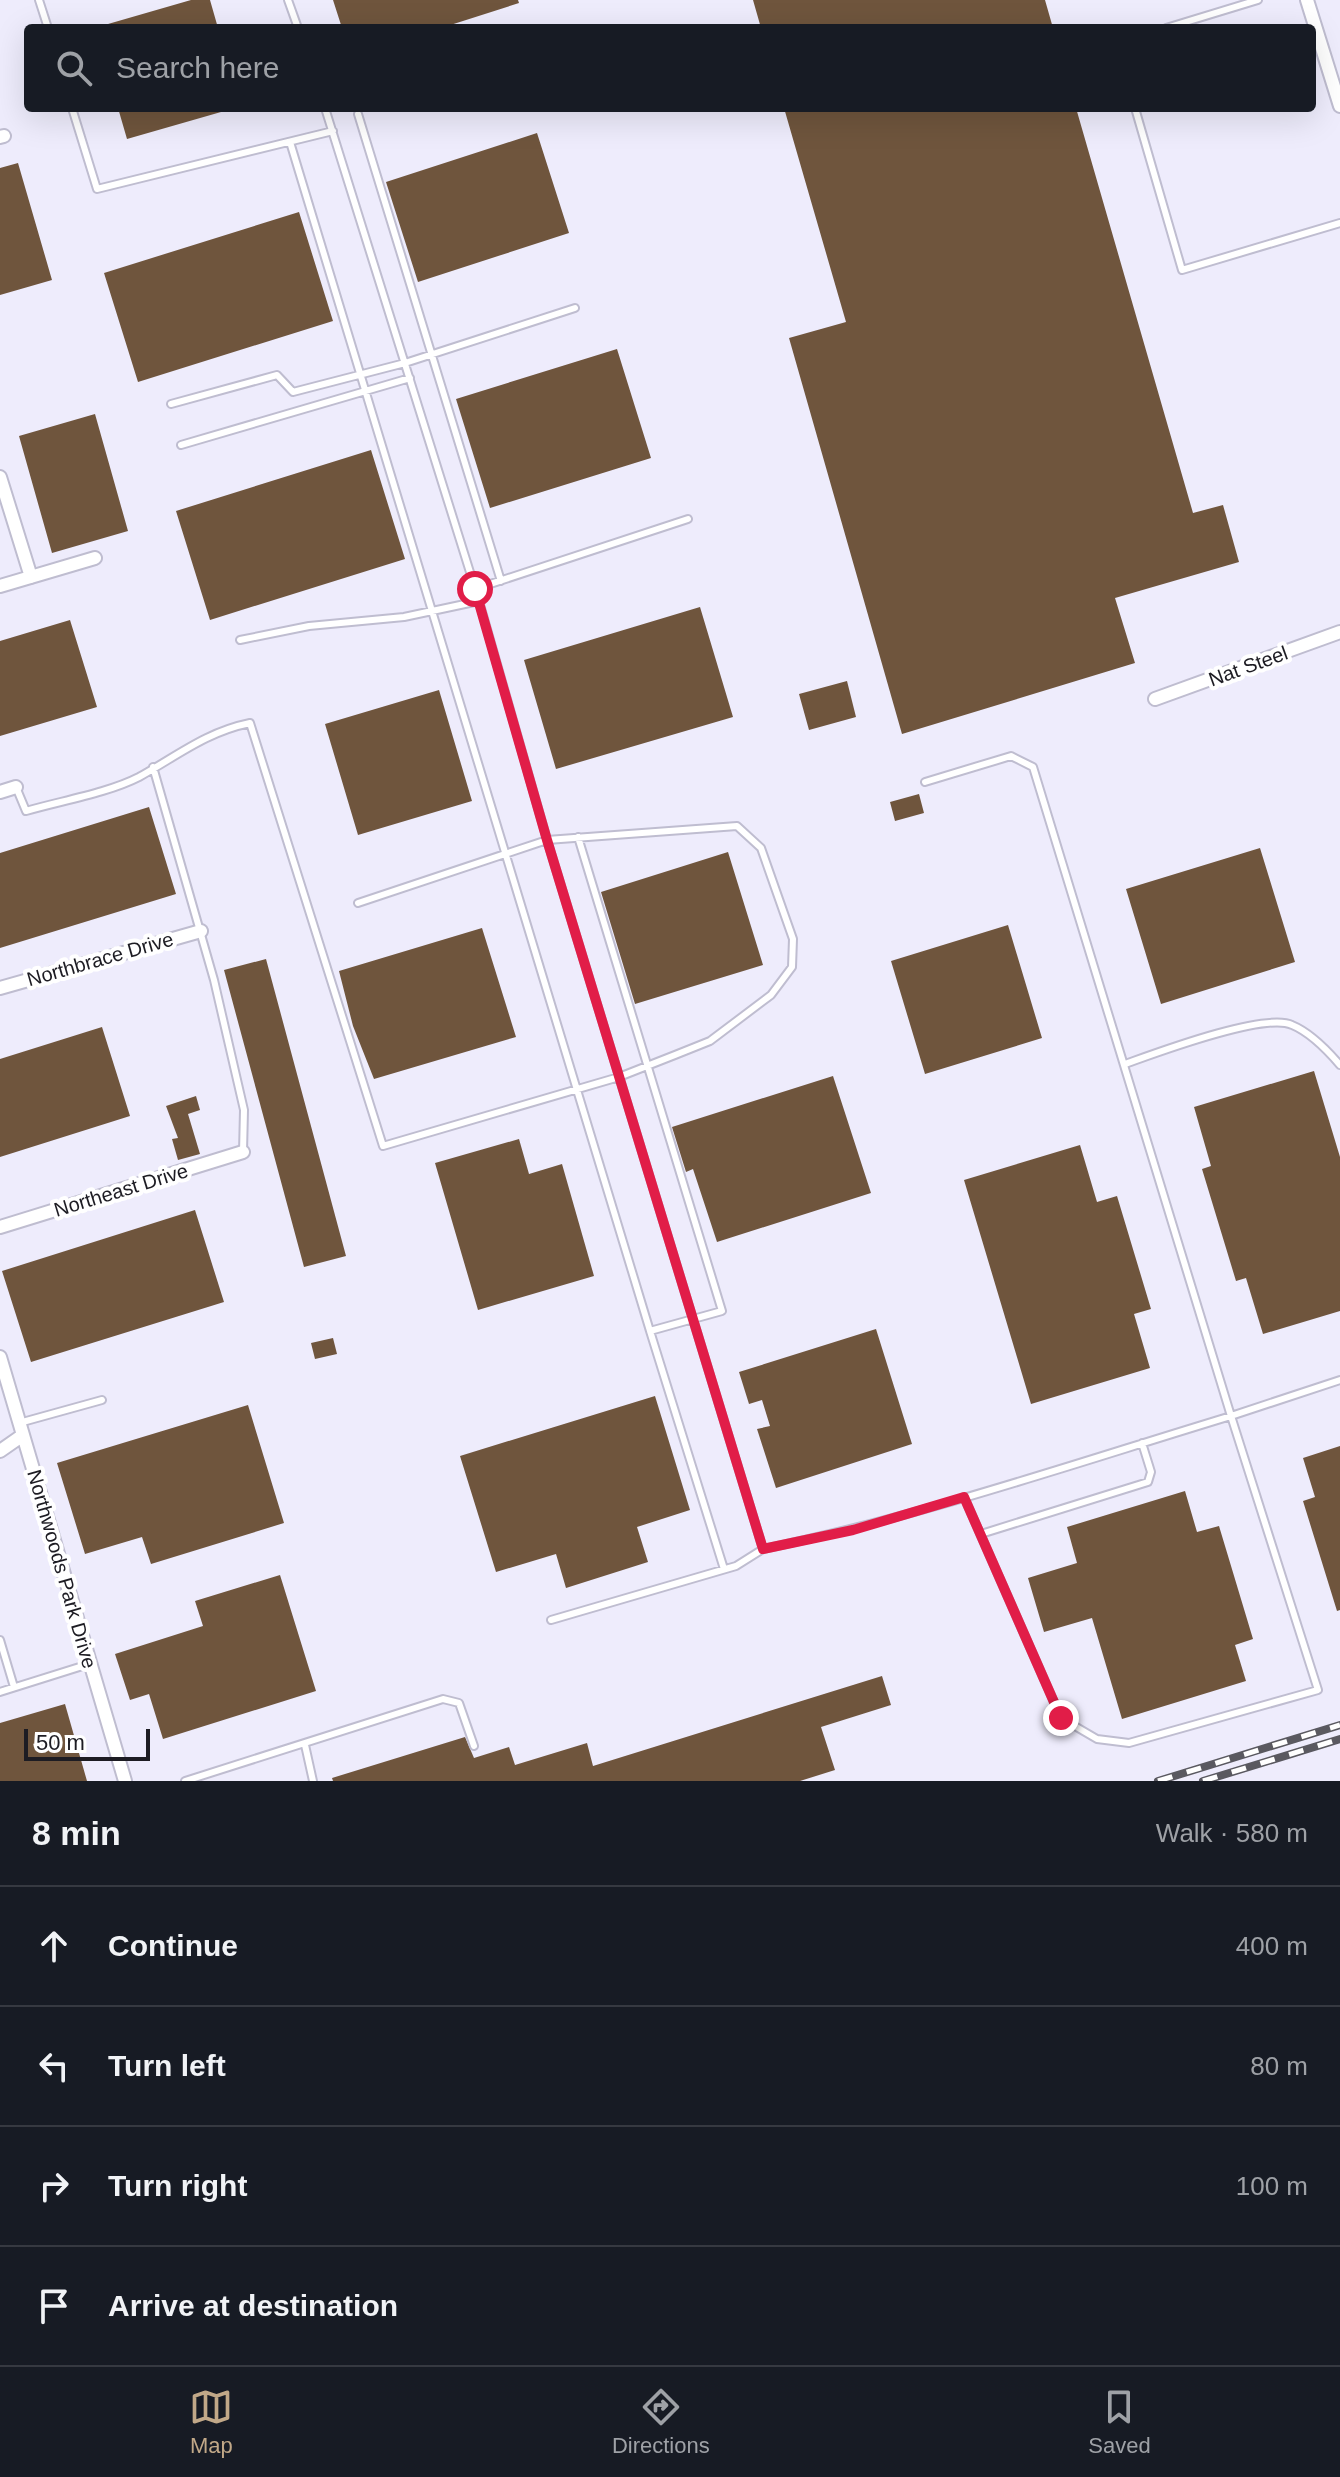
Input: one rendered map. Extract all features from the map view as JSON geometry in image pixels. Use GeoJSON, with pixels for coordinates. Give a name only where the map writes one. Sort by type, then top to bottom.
{"type":"FeatureCollection","features":[{"type":"Feature","properties":{"kind":"street"},"geometry":{"type":"LineString","coordinates":[[1307,0],[1314,24]]}},
{"type":"Feature","properties":{"kind":"street"},"geometry":{"type":"LineString","coordinates":[[1316,29],[1340,106]]}},
{"type":"Feature","properties":{"kind":"street"},"geometry":{"type":"LineString","coordinates":[[0,477],[31,577]]}},
{"type":"Feature","properties":{"kind":"street"},"geometry":{"type":"LineString","coordinates":[[0,586],[95,558]]}},
{"type":"Feature","properties":{"kind":"street","name":"Nat Steel"},"geometry":{"type":"LineString","coordinates":[[1155,699],[1340,632]]}},
{"type":"Feature","properties":{"kind":"street"},"geometry":{"type":"LineString","coordinates":[[0,792],[16,787]]}},
{"type":"Feature","properties":{"kind":"street","name":"Northbrace Drive"},"geometry":{"type":"LineString","coordinates":[[0,988],[201,931]]}},
{"type":"Feature","properties":{"kind":"street","name":"Northeast Drive"},"geometry":{"type":"LineString","coordinates":[[0,1227],[243,1152]]}},
{"type":"Feature","properties":{"kind":"street","name":"Northwoods Park Drive"},"geometry":{"type":"LineString","coordinates":[[0,1357],[125,1781]]}},
{"type":"Feature","properties":{"kind":"street"},"geometry":{"type":"LineString","coordinates":[[0,1451],[21,1429]]}},
{"type":"Feature","properties":{"kind":"lane"},"geometry":{"type":"LineString","coordinates":[[39,0],[47,24]]}},
{"type":"Feature","properties":{"kind":"lane"},"geometry":{"type":"LineString","coordinates":[[288,0],[297,24]]}},
{"type":"Feature","properties":{"kind":"lane"},"geometry":{"type":"LineString","coordinates":[[1179,24],[1258,0]]}},
{"type":"Feature","properties":{"kind":"lane"},"geometry":{"type":"LineString","coordinates":[[73,112],[97,189],[333,131]]}},
{"type":"Feature","properties":{"kind":"lane"},"geometry":{"type":"LineString","coordinates":[[326,112],[479,601],[547,840],[763,1549]]}},
{"type":"Feature","properties":{"kind":"lane"},"geometry":{"type":"LineString","coordinates":[[1136,112],[1182,270],[1340,223]]}},
{"type":"Feature","properties":{"kind":"lane"},"geometry":{"type":"LineString","coordinates":[[358,114],[501,581]]}},
{"type":"Feature","properties":{"kind":"lane"},"geometry":{"type":"LineString","coordinates":[[290,142],[724,1569]]}},
{"type":"Feature","properties":{"kind":"lane"},"geometry":{"type":"LineString","coordinates":[[171,404],[277,375],[293,392],[405,363],[575,308]]}},
{"type":"Feature","properties":{"kind":"lane"},"geometry":{"type":"LineString","coordinates":[[181,445],[410,378]]}},
{"type":"Feature","properties":{"kind":"lane"},"geometry":{"type":"LineString","coordinates":[[475,589],[688,519]]}},
{"type":"Feature","properties":{"kind":"lane"},"geometry":{"type":"LineString","coordinates":[[240,640],[309,626],[404,617],[479,601]]}},
{"type":"Feature","properties":{"kind":"lane"},"geometry":{"type":"LineString","coordinates":[[16,787],[26,811],[137,778],[228,727],[250,723],[383,1146],[619,1077],[710,1041],[771,995],[792,967],[793,939],[761,848],[737,826],[547,840],[358,903]]}},
{"type":"Feature","properties":{"kind":"lane"},"geometry":{"type":"LineString","coordinates":[[925,782],[1011,756],[1033,767],[1318,1690],[1129,1743],[1097,1739],[1061,1718],[964,1497]]}},
{"type":"Feature","properties":{"kind":"lane"},"geometry":{"type":"LineString","coordinates":[[153,767],[201,931],[244,1110],[243,1152]]}},
{"type":"Feature","properties":{"kind":"lane"},"geometry":{"type":"LineString","coordinates":[[578,837],[722,1311],[650,1331]]}},
{"type":"Feature","properties":{"kind":"lane"},"geometry":{"type":"LineString","coordinates":[[1125,1064],[1188,1042],[1271,1021],[1291,1024],[1340,1065]]}},
{"type":"Feature","properties":{"kind":"lane"},"geometry":{"type":"LineString","coordinates":[[551,1620],[724,1569],[763,1549],[853,1530],[1340,1380]]}},
{"type":"Feature","properties":{"kind":"lane"},"geometry":{"type":"LineString","coordinates":[[21,1429],[102,1400]]}},
{"type":"Feature","properties":{"kind":"lane"},"geometry":{"type":"LineString","coordinates":[[981,1534],[1148,1482],[1151,1472],[1142,1443]]}},
{"type":"Feature","properties":{"kind":"lane"},"geometry":{"type":"LineString","coordinates":[[0,1640],[14,1687]]}},
{"type":"Feature","properties":{"kind":"lane"},"geometry":{"type":"LineString","coordinates":[[0,1692],[89,1664]]}},
{"type":"Feature","properties":{"kind":"lane"},"geometry":{"type":"LineString","coordinates":[[185,1781],[443,1699],[459,1703],[474,1746]]}},
{"type":"Feature","properties":{"kind":"lane"},"geometry":{"type":"LineString","coordinates":[[305,1745],[313,1781]]}},
{"type":"Feature","properties":{"kind":"shaded area"},"geometry":{"type":"Polygon","coordinates":[[[0,0],[1340,0],[1340,1781],[0,1781],[0,0]]]}},
{"type":"Feature","properties":{"kind":"building"},"geometry":{"type":"Polygon","coordinates":[[[191,0],[210,0],[217,24],[108,24],[191,0]]]}},
{"type":"Feature","properties":{"kind":"building"},"geometry":{"type":"Polygon","coordinates":[[[333,0],[518,0],[519,3],[453,24],[341,24],[333,0]]]}},
{"type":"Feature","properties":{"kind":"building"},"geometry":{"type":"Polygon","coordinates":[[[753,0],[1045,0],[1052,24],[760,24],[753,0]]]}},
{"type":"Feature","properties":{"kind":"building"},"geometry":{"type":"Polygon","coordinates":[[[119,112],[221,112],[127,139],[119,112]]]}},
{"type":"Feature","properties":{"kind":"building"},"geometry":{"type":"Polygon","coordinates":[[[785,112],[1077,112],[1193,513],[1223,505],[1239,562],[1115,598],[1135,663],[902,734],[789,338],[846,322],[785,112]]]}},
{"type":"Feature","properties":{"kind":"building"},"geometry":{"type":"Polygon","coordinates":[[[537,133],[569,233],[418,282],[386,182],[537,133]]]}},
{"type":"Feature","properties":{"kind":"building"},"geometry":{"type":"Polygon","coordinates":[[[18,163],[52,280],[0,295],[0,168],[18,163]]]}},
{"type":"Feature","properties":{"kind":"building"},"geometry":{"type":"Polygon","coordinates":[[[299,212],[333,321],[138,382],[104,273],[299,212]]]}},
{"type":"Feature","properties":{"kind":"building"},"geometry":{"type":"Polygon","coordinates":[[[617,349],[651,458],[490,508],[456,399],[617,349]]]}},
{"type":"Feature","properties":{"kind":"building"},"geometry":{"type":"Polygon","coordinates":[[[95,414],[128,531],[52,553],[19,436],[95,414]]]}},
{"type":"Feature","properties":{"kind":"building"},"geometry":{"type":"Polygon","coordinates":[[[371,450],[405,559],[210,620],[176,511],[371,450]]]}},
{"type":"Feature","properties":{"kind":"building"},"geometry":{"type":"Polygon","coordinates":[[[700,607],[733,717],[556,769],[524,660],[700,607]]]}},
{"type":"Feature","properties":{"kind":"building"},"geometry":{"type":"Polygon","coordinates":[[[70,620],[97,707],[0,736],[0,641],[70,620]]]}},
{"type":"Feature","properties":{"kind":"building"},"geometry":{"type":"Polygon","coordinates":[[[847,681],[856,717],[809,730],[799,694],[847,681]]]}},
{"type":"Feature","properties":{"kind":"building"},"geometry":{"type":"Polygon","coordinates":[[[439,690],[472,801],[358,835],[325,724],[439,690]]]}},
{"type":"Feature","properties":{"kind":"building"},"geometry":{"type":"Polygon","coordinates":[[[919,794],[924,813],[895,821],[890,802],[919,794]]]}},
{"type":"Feature","properties":{"kind":"building"},"geometry":{"type":"Polygon","coordinates":[[[149,807],[176,894],[0,948],[0,853],[149,807]]]}},
{"type":"Feature","properties":{"kind":"building"},"geometry":{"type":"Polygon","coordinates":[[[1260,848],[1295,962],[1161,1004],[1126,889],[1260,848]]]}},
{"type":"Feature","properties":{"kind":"building"},"geometry":{"type":"Polygon","coordinates":[[[728,852],[763,965],[635,1004],[601,892],[728,852]]]}},
{"type":"Feature","properties":{"kind":"building"},"geometry":{"type":"Polygon","coordinates":[[[1008,925],[1042,1038],[925,1074],[891,961],[1008,925]]]}},
{"type":"Feature","properties":{"kind":"building"},"geometry":{"type":"Polygon","coordinates":[[[482,928],[516,1037],[374,1079],[353,1026],[339,971],[482,928]]]}},
{"type":"Feature","properties":{"kind":"building"},"geometry":{"type":"Polygon","coordinates":[[[266,959],[346,1256],[304,1267],[224,970],[266,959]]]}},
{"type":"Feature","properties":{"kind":"building"},"geometry":{"type":"Polygon","coordinates":[[[102,1027],[130,1116],[0,1157],[0,1059],[102,1027]]]}},
{"type":"Feature","properties":{"kind":"building"},"geometry":{"type":"Polygon","coordinates":[[[1314,1071],[1340,1157],[1340,1311],[1263,1334],[1246,1278],[1236,1281],[1202,1169],[1211,1166],[1194,1107],[1314,1071]]]}},
{"type":"Feature","properties":{"kind":"building"},"geometry":{"type":"Polygon","coordinates":[[[833,1076],[871,1193],[717,1242],[693,1169],[686,1172],[672,1127],[833,1076]]]}},
{"type":"Feature","properties":{"kind":"building"},"geometry":{"type":"Polygon","coordinates":[[[196,1096],[200,1110],[188,1114],[200,1154],[178,1160],[172,1139],[178,1138],[166,1106],[196,1096]]]}},
{"type":"Feature","properties":{"kind":"building"},"geometry":{"type":"Polygon","coordinates":[[[519,1139],[529,1174],[562,1164],[594,1276],[478,1310],[435,1163],[519,1139]]]}},
{"type":"Feature","properties":{"kind":"building"},"geometry":{"type":"Polygon","coordinates":[[[1080,1145],[1097,1202],[1117,1196],[1151,1309],[1134,1314],[1150,1368],[1031,1404],[964,1180],[1080,1145]]]}},
{"type":"Feature","properties":{"kind":"building"},"geometry":{"type":"Polygon","coordinates":[[[195,1210],[224,1302],[31,1362],[2,1271],[195,1210]]]}},
{"type":"Feature","properties":{"kind":"building"},"geometry":{"type":"Polygon","coordinates":[[[876,1329],[912,1444],[776,1488],[757,1429],[770,1426],[762,1400],[749,1404],[739,1372],[876,1329]]]}},
{"type":"Feature","properties":{"kind":"building"},"geometry":{"type":"Polygon","coordinates":[[[333,1338],[337,1354],[315,1359],[311,1343],[333,1338]]]}},
{"type":"Feature","properties":{"kind":"building"},"geometry":{"type":"Polygon","coordinates":[[[655,1396],[690,1510],[637,1527],[648,1562],[566,1588],[556,1554],[496,1572],[460,1456],[655,1396]]]}},
{"type":"Feature","properties":{"kind":"building"},"geometry":{"type":"Polygon","coordinates":[[[248,1405],[284,1523],[151,1564],[142,1537],[85,1554],[57,1463],[248,1405]]]}},
{"type":"Feature","properties":{"kind":"building"},"geometry":{"type":"Polygon","coordinates":[[[1340,1446],[1340,1610],[1337,1611],[1303,1501],[1315,1497],[1303,1458],[1340,1446]]]}},
{"type":"Feature","properties":{"kind":"building"},"geometry":{"type":"Polygon","coordinates":[[[1185,1491],[1197,1532],[1219,1526],[1253,1639],[1235,1645],[1246,1681],[1122,1719],[1092,1618],[1044,1632],[1028,1578],[1077,1563],[1067,1527],[1185,1491]]]}},
{"type":"Feature","properties":{"kind":"building"},"geometry":{"type":"Polygon","coordinates":[[[280,1575],[316,1691],[163,1739],[149,1694],[130,1700],[115,1654],[203,1626],[195,1601],[280,1575]]]}},
{"type":"Feature","properties":{"kind":"building"},"geometry":{"type":"Polygon","coordinates":[[[882,1676],[891,1705],[821,1727],[835,1770],[800,1781],[333,1781],[332,1778],[465,1737],[474,1758],[509,1747],[515,1765],[587,1743],[593,1766],[882,1676]]]}},
{"type":"Feature","properties":{"kind":"building"},"geometry":{"type":"Polygon","coordinates":[[[65,1704],[87,1781],[0,1781],[0,1723],[65,1704]]]}},
{"type":"Feature","properties":{"kind":"railway"},"geometry":{"type":"LineString","coordinates":[[1158,1781],[1340,1725]]}},
{"type":"Feature","properties":{"kind":"railway"},"geometry":{"type":"LineString","coordinates":[[1203,1781],[1340,1739]]}},
{"type":"Feature","properties":{"kind":"route"},"geometry":{"type":"LineString","coordinates":[[475,589],[547,840],[763,1549],[853,1530],[964,1497],[1061,1718]]}}]}
